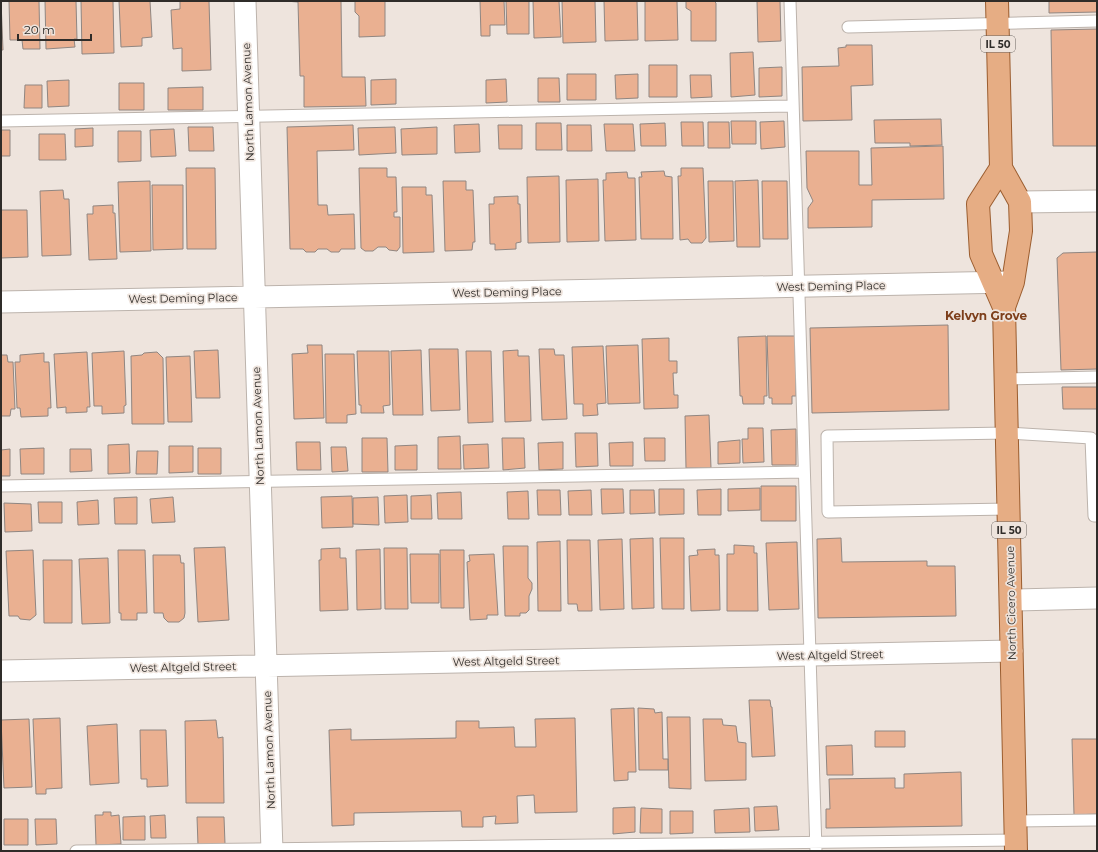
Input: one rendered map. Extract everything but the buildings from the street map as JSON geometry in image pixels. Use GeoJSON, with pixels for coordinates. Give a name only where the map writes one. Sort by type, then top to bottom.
{"type":"FeatureCollection","features":[{"type":"Feature","properties":{"kind":"main road","name":"North Cicero Avenue"},"geometry":{"type":"LineString","coordinates":[[996,1],[1001,168],[1020,202],[1021,231],[1003,283],[1016,837]]}},
{"type":"Feature","properties":{"kind":"main road"},"geometry":{"type":"LineString","coordinates":[[1001,168],[978,204],[981,254],[1003,283]]}},
{"type":"Feature","properties":{"kind":"street","name":"North Lamon Avenue"},"geometry":{"type":"LineString","coordinates":[[245,1],[272,849]]}},
{"type":"Feature","properties":{"kind":"street"},"geometry":{"type":"LineString","coordinates":[[1020,202],[1097,201]]}},
{"type":"Feature","properties":{"kind":"street","name":"West Deming Place"},"geometry":{"type":"LineString","coordinates":[[1,302],[1003,283]]}},
{"type":"Feature","properties":{"kind":"street"},"geometry":{"type":"LineString","coordinates":[[1011,600],[1097,598]]}},
{"type":"Feature","properties":{"kind":"street","name":"West Altgeld Street"},"geometry":{"type":"LineString","coordinates":[[1,671],[1012,651]]}},
{"type":"Feature","properties":{"kind":"lane"},"geometry":{"type":"LineString","coordinates":[[790,1],[816,846]]}},
{"type":"Feature","properties":{"kind":"lane"},"geometry":{"type":"LineString","coordinates":[[848,27],[1097,21]]}},
{"type":"Feature","properties":{"kind":"lane"},"geometry":{"type":"LineString","coordinates":[[1,122],[793,106]]}},
{"type":"Feature","properties":{"kind":"lane"},"geometry":{"type":"LineString","coordinates":[[1006,378],[1097,377]]}},
{"type":"Feature","properties":{"kind":"lane"},"geometry":{"type":"LineString","coordinates":[[1009,509],[828,512],[827,436],[1007,433],[1091,438],[1094,516],[1097,516]]}},
{"type":"Feature","properties":{"kind":"lane"},"geometry":{"type":"LineString","coordinates":[[1,486],[804,472]]}},
{"type":"Feature","properties":{"kind":"lane"},"geometry":{"type":"LineString","coordinates":[[76,851],[816,846],[1016,837],[1097,820]]}},
{"type":"Feature","properties":{"kind":"district","name":"Kelvyn Grove"},"geometry":{"type":"Point","coordinates":[986,315]}}]}
